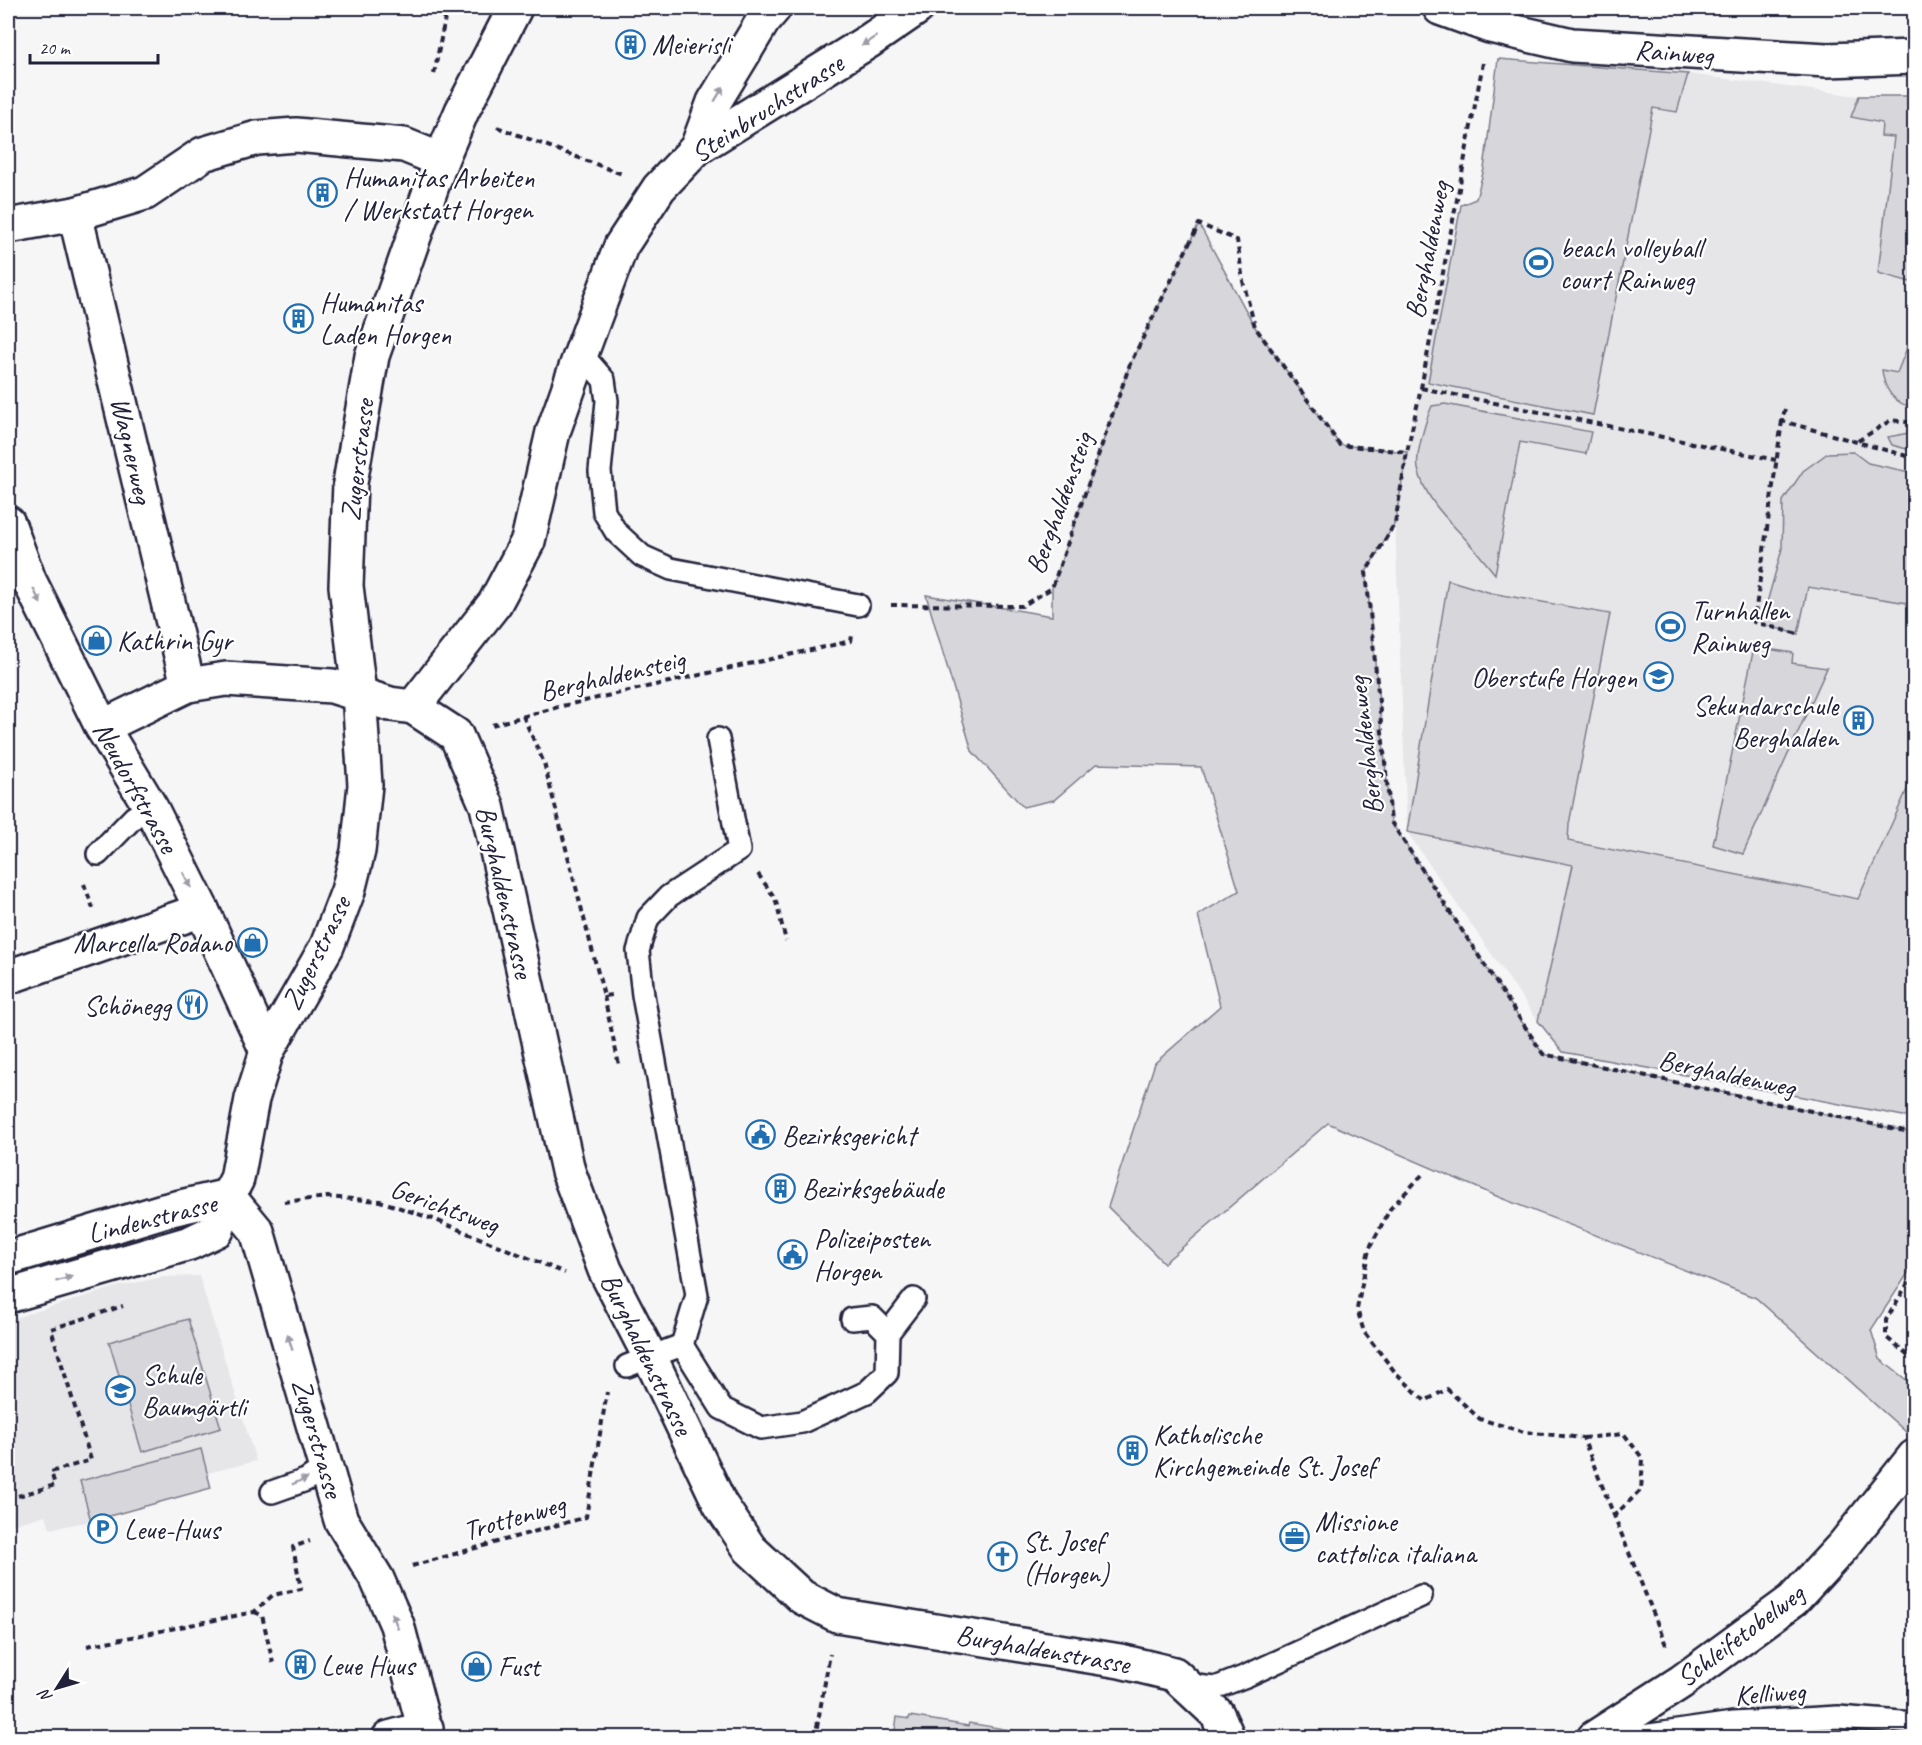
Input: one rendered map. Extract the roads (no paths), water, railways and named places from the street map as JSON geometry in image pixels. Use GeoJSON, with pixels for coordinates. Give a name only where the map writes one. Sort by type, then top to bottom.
{"type":"FeatureCollection","features":[{"type":"Feature","properties":{"kind":"street","name":"Zugerstrasse"},"geometry":{"type":"LineString","coordinates":[[427,1733],[397,1625],[377,1579],[341,1520],[257,1232],[228,1196],[237,1179],[252,1098],[267,1051],[327,946],[348,891],[358,851],[365,785],[359,693],[346,586],[350,483],[372,356],[441,160],[462,111],[515,8]]}},
{"type":"Feature","properties":{"kind":"street"},"geometry":{"type":"LineString","coordinates":[[697,148],[714,102],[774,8]]}},
{"type":"Feature","properties":{"kind":"street","name":"Steinbruchstrasse"},"geometry":{"type":"LineString","coordinates":[[413,707],[495,603],[528,541],[553,432],[579,358],[621,246],[659,188],[697,148],[869,41],[917,8]]}},
{"type":"Feature","properties":{"kind":"street","name":"Rainweg"},"geometry":{"type":"LineString","coordinates":[[1440,8],[1490,26],[1572,45],[1827,60],[1914,57]]}},
{"type":"Feature","properties":{"kind":"street"},"geometry":{"type":"LineString","coordinates":[[8,226],[75,214],[145,193],[203,154],[257,138],[296,135],[405,145],[441,160]]}},
{"type":"Feature","properties":{"kind":"street","name":"Wagnerweg"},"geometry":{"type":"LineString","coordinates":[[75,214],[188,685]]}},
{"type":"Feature","properties":{"kind":"street","name":"Neudorfstrasse"},"geometry":{"type":"LineString","coordinates":[[8,523],[29,580],[102,727],[151,808],[202,910],[267,1051]]}},
{"type":"Feature","properties":{"kind":"street","name":"Burghaldenstrasse"},"geometry":{"type":"LineString","coordinates":[[102,727],[188,685],[226,680],[332,686],[390,704],[413,707],[456,735],[487,806],[568,1171],[639,1362],[720,1504],[750,1549],[802,1597],[837,1615],[1120,1661],[1174,1674],[1217,1714],[1228,1737]]}},
{"type":"Feature","properties":{"kind":"street"},"geometry":{"type":"LineString","coordinates":[[8,978],[202,910]]}},
{"type":"Feature","properties":{"kind":"street","name":"Lindenstrasse"},"geometry":{"type":"LineString","coordinates":[[8,1258],[163,1211],[228,1196]]}},
{"type":"Feature","properties":{"kind":"street","name":"Lindenstrasse"},"geometry":{"type":"LineString","coordinates":[[8,1296],[206,1237],[217,1230],[228,1196]]}},
{"type":"Feature","properties":{"kind":"street","name":"Schleifetobelweg"},"geometry":{"type":"LineString","coordinates":[[1594,1737],[1681,1682],[1793,1600],[1844,1545],[1914,1457]]}},
{"type":"Feature","properties":{"kind":"street"},"geometry":{"type":"LineString","coordinates":[[389,1737],[427,1733]]}},
{"type":"Feature","properties":{"kind":"lane"},"geometry":{"type":"LineString","coordinates":[[579,358],[591,365],[604,381],[607,401],[600,471],[604,512],[616,532],[642,556],[672,569],[858,605]]}},
{"type":"Feature","properties":{"kind":"lane"},"geometry":{"type":"LineString","coordinates":[[718,739],[739,850],[669,896],[648,918],[638,951],[643,995],[697,1295],[682,1345],[721,1408],[761,1428],[802,1422],[867,1392],[887,1373],[888,1333],[914,1299]]}},
{"type":"Feature","properties":{"kind":"lane"},"geometry":{"type":"LineString","coordinates":[[98,854],[134,817],[151,808]]}},
{"type":"Feature","properties":{"kind":"lane"},"geometry":{"type":"LineString","coordinates":[[852,1319],[872,1317],[888,1333]]}},
{"type":"Feature","properties":{"kind":"lane"},"geometry":{"type":"LineString","coordinates":[[639,1362],[682,1345]]}},
{"type":"Feature","properties":{"kind":"lane"},"geometry":{"type":"LineString","coordinates":[[272,1491],[306,1480],[326,1466]]}},
{"type":"Feature","properties":{"kind":"lane"},"geometry":{"type":"LineString","coordinates":[[1187,1686],[1215,1688],[1421,1596]]}},
{"type":"Feature","properties":{"kind":"lane","name":"Kelliweg"},"geometry":{"type":"LineString","coordinates":[[1629,1737],[1733,1723],[1838,1717],[1914,1723]]}},
{"type":"Feature","properties":{"kind":"place","name":"Meierisli"},"geometry":{"type":"Point","coordinates":[631,44]}},
{"type":"Feature","properties":{"kind":"place","name":"Humanitas Arbeiten / Werkstatt Horgen"},"geometry":{"type":"Point","coordinates":[323,193]}},
{"type":"Feature","properties":{"kind":"place","name":"beach volleyball court Rainweg"},"geometry":{"type":"Point","coordinates":[1539,263]}},
{"type":"Feature","properties":{"kind":"place","name":"Humanitas Laden Horgen"},"geometry":{"type":"Point","coordinates":[299,318]}},
{"type":"Feature","properties":{"kind":"place","name":"Turnhallen Rainweg"},"geometry":{"type":"Point","coordinates":[1670,626]}},
{"type":"Feature","properties":{"kind":"place","name":"Kathrin Gyr"},"geometry":{"type":"Point","coordinates":[96,640]}},
{"type":"Feature","properties":{"kind":"place","name":"Oberstufe Horgen"},"geometry":{"type":"Point","coordinates":[1658,677]}},
{"type":"Feature","properties":{"kind":"place","name":"Sekundarschule Berghalden"},"geometry":{"type":"Point","coordinates":[1859,721]}},
{"type":"Feature","properties":{"kind":"place","name":"Marcella Rodano"},"geometry":{"type":"Point","coordinates":[253,942]}},
{"type":"Feature","properties":{"kind":"place","name":"Schönegg"},"geometry":{"type":"Point","coordinates":[192,1005]}},
{"type":"Feature","properties":{"kind":"place","name":"Bezirksgericht"},"geometry":{"type":"Point","coordinates":[761,1135]}},
{"type":"Feature","properties":{"kind":"place","name":"Bezirksgebäude"},"geometry":{"type":"Point","coordinates":[781,1188]}},
{"type":"Feature","properties":{"kind":"place","name":"Polizeiposten Horgen"},"geometry":{"type":"Point","coordinates":[793,1254]}},
{"type":"Feature","properties":{"kind":"place","name":"Schule Baumgärtli"},"geometry":{"type":"Point","coordinates":[121,1390]}},
{"type":"Feature","properties":{"kind":"place","name":"Katholische Kirchgemeinde St. Josef"},"geometry":{"type":"Point","coordinates":[1132,1450]}},
{"type":"Feature","properties":{"kind":"place","name":"Leue-Huus"},"geometry":{"type":"Point","coordinates":[103,1529]}},
{"type":"Feature","properties":{"kind":"place","name":"Missione cattolica italiana"},"geometry":{"type":"Point","coordinates":[1294,1537]}},
{"type":"Feature","properties":{"kind":"place","name":"St. Josef (Horgen)"},"geometry":{"type":"Point","coordinates":[1002,1557]}},
{"type":"Feature","properties":{"kind":"place","name":"Leue Huus"},"geometry":{"type":"Point","coordinates":[300,1665]}},
{"type":"Feature","properties":{"kind":"place","name":"Fust"},"geometry":{"type":"Point","coordinates":[477,1666]}}]}
